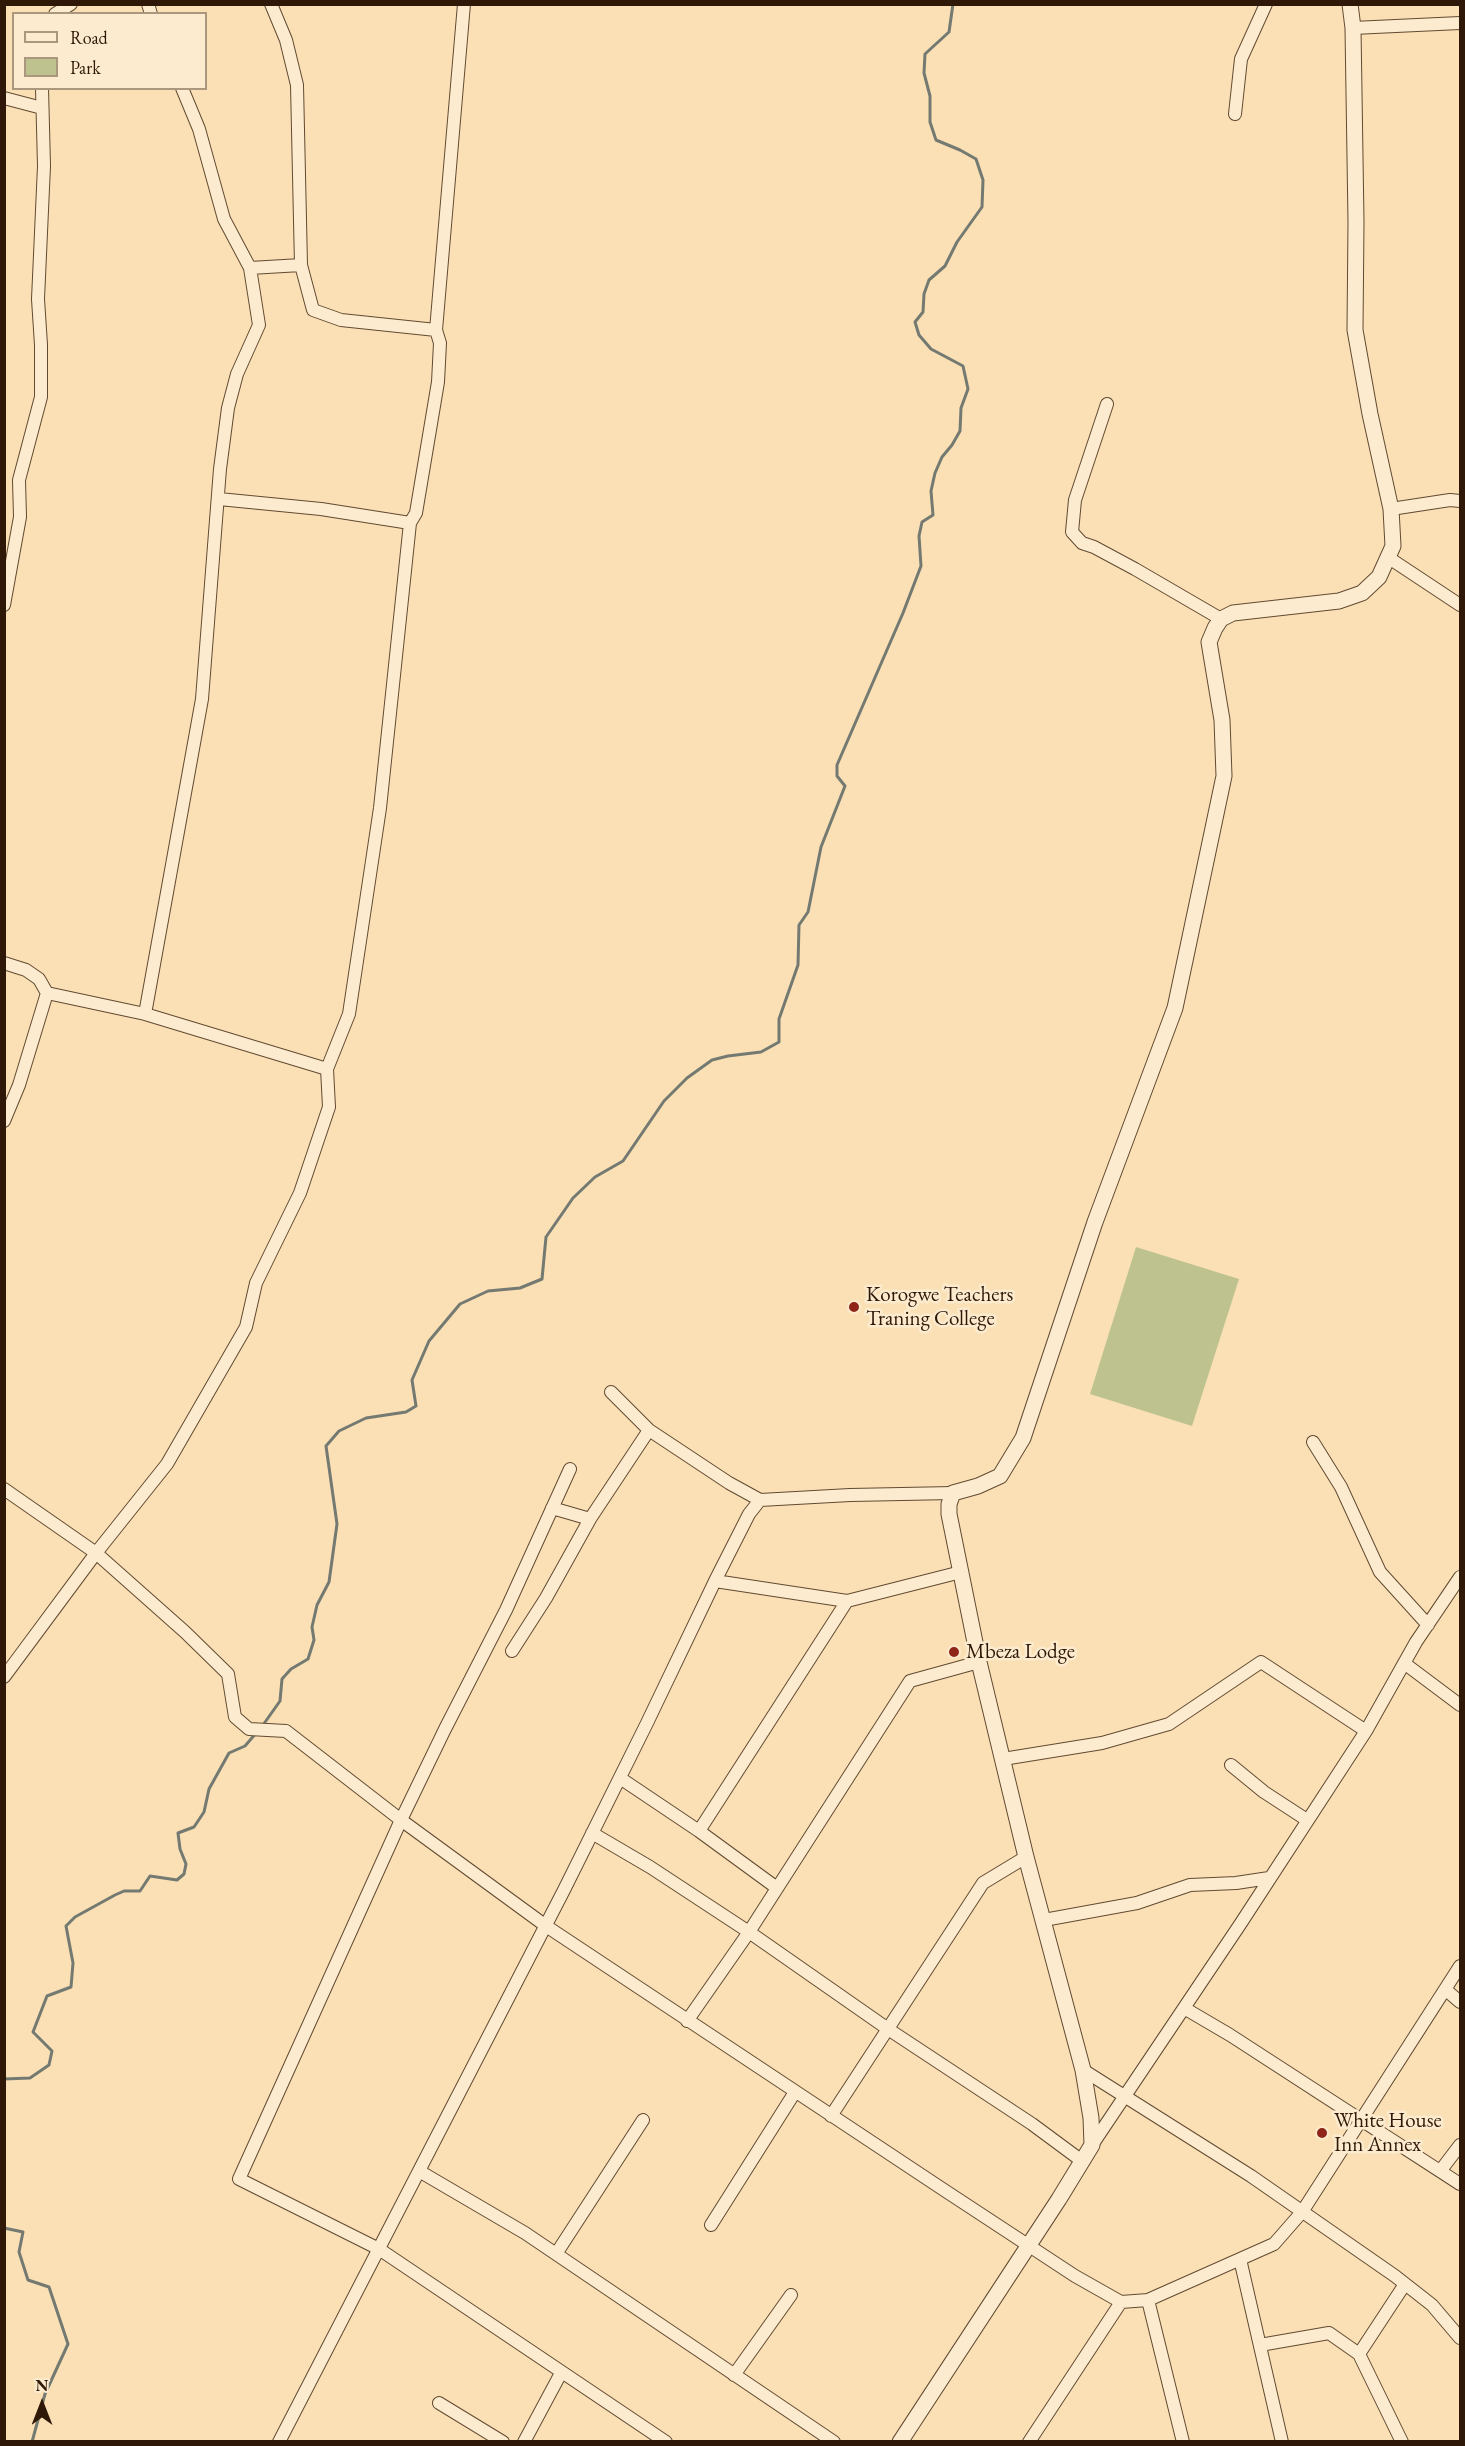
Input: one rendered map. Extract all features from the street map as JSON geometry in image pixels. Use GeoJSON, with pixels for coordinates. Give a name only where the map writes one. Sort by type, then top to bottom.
{"type":"FeatureCollection","features":[{"type":"Feature","properties":{"kind":"street"},"geometry":{"type":"LineString","coordinates":[[58,12],[71,4]]}},
{"type":"Feature","properties":{"kind":"street"},"geometry":{"type":"LineString","coordinates":[[271,4],[286,40],[297,85],[301,265],[314,310],[341,320],[436,330]]}},
{"type":"Feature","properties":{"kind":"street"},"geometry":{"type":"LineString","coordinates":[[4,1677],[96,1553],[168,1464],[246,1327],[256,1283],[300,1193],[329,1107],[327,1069],[349,1014],[379,819],[410,523],[416,513],[438,382],[440,344],[436,330],[464,4]]}},
{"type":"Feature","properties":{"kind":"street"},"geometry":{"type":"LineString","coordinates":[[1235,114],[1241,59],[1266,4]]}},
{"type":"Feature","properties":{"kind":"street"},"geometry":{"type":"LineString","coordinates":[[611,1392],[649,1430],[729,1483],[760,1500],[953,1493],[978,1486],[1000,1476],[1023,1438],[1095,1222],[1175,1008],[1224,776],[1222,720],[1209,642],[1221,619],[1233,613],[1339,601],[1362,593],[1379,577],[1393,546],[1391,508],[1370,414],[1355,330],[1356,222],[1353,28],[1350,4]]}},
{"type":"Feature","properties":{"kind":"street"},"geometry":{"type":"LineString","coordinates":[[1353,28],[1461,23]]}},
{"type":"Feature","properties":{"kind":"street"},"geometry":{"type":"LineString","coordinates":[[4,605],[20,517],[19,480],[41,397],[38,299],[44,166],[42,90]]}},
{"type":"Feature","properties":{"kind":"street"},"geometry":{"type":"LineString","coordinates":[[145,1014],[202,699],[228,408],[237,374],[259,325],[250,268],[224,219],[199,129],[183,90]]}},
{"type":"Feature","properties":{"kind":"street"},"geometry":{"type":"LineString","coordinates":[[4,98],[42,108]]}},
{"type":"Feature","properties":{"kind":"street"},"geometry":{"type":"LineString","coordinates":[[250,268],[301,265]]}},
{"type":"Feature","properties":{"kind":"street"},"geometry":{"type":"LineString","coordinates":[[1107,404],[1075,500],[1072,532],[1082,543],[1135,569],[1221,619]]}},
{"type":"Feature","properties":{"kind":"street"},"geometry":{"type":"LineString","coordinates":[[219,499],[321,509],[410,523]]}},
{"type":"Feature","properties":{"kind":"street"},"geometry":{"type":"LineString","coordinates":[[1391,508],[1450,500],[1461,501]]}},
{"type":"Feature","properties":{"kind":"street"},"geometry":{"type":"LineString","coordinates":[[1389,558],[1461,605]]}},
{"type":"Feature","properties":{"kind":"street"},"geometry":{"type":"LineString","coordinates":[[4,963],[26,970],[39,979],[47,993],[19,1085],[4,1121]]}},
{"type":"Feature","properties":{"kind":"street"},"geometry":{"type":"LineString","coordinates":[[47,993],[145,1014],[327,1069]]}},
{"type":"Feature","properties":{"kind":"street"},"geometry":{"type":"LineString","coordinates":[[512,1651],[546,1598],[590,1519],[649,1430]]}},
{"type":"Feature","properties":{"kind":"street"},"geometry":{"type":"LineString","coordinates":[[1313,1442],[1341,1487],[1380,1572],[1428,1625]]}},
{"type":"Feature","properties":{"kind":"street"},"geometry":{"type":"LineString","coordinates":[[570,1469],[506,1610],[401,1820],[239,2179],[379,2249],[666,2442]]}},
{"type":"Feature","properties":{"kind":"street"},"geometry":{"type":"LineString","coordinates":[[4,1489],[96,1553],[185,1632],[228,1674],[235,1717],[249,1729],[286,1731],[401,1820],[546,1926],[1075,2276],[1122,2302],[1148,2300],[1274,2244],[1302,2212],[1461,1966]]}},
{"type":"Feature","properties":{"kind":"street"},"geometry":{"type":"LineString","coordinates":[[953,1493],[949,1504],[949,1514],[979,1662],[1026,1857],[1083,2070],[1091,2118],[1092,2145]]}},
{"type":"Feature","properties":{"kind":"street"},"geometry":{"type":"LineString","coordinates":[[285,2439],[379,2249],[546,1926],[715,1581],[749,1514],[760,1500]]}},
{"type":"Feature","properties":{"kind":"street"},"geometry":{"type":"LineString","coordinates":[[552,1508],[590,1519]]}},
{"type":"Feature","properties":{"kind":"street"},"geometry":{"type":"LineString","coordinates":[[715,1581],[847,1601],[961,1572]]}},
{"type":"Feature","properties":{"kind":"street"},"geometry":{"type":"LineString","coordinates":[[900,2442],[1092,2145],[1366,1731],[1404,1663],[1461,1577]]}},
{"type":"Feature","properties":{"kind":"street"},"geometry":{"type":"LineString","coordinates":[[699,1831],[847,1601]]}},
{"type":"Feature","properties":{"kind":"street"},"geometry":{"type":"LineString","coordinates":[[687,2021],[749,1932],[910,1681],[979,1662]]}},
{"type":"Feature","properties":{"kind":"street"},"geometry":{"type":"LineString","coordinates":[[1002,1759],[1102,1743],[1169,1724],[1261,1662],[1366,1731]]}},
{"type":"Feature","properties":{"kind":"street"},"geometry":{"type":"LineString","coordinates":[[1404,1663],[1461,1705]]}},
{"type":"Feature","properties":{"kind":"street"},"geometry":{"type":"LineString","coordinates":[[1231,1765],[1264,1792],[1308,1820]]}},
{"type":"Feature","properties":{"kind":"street"},"geometry":{"type":"LineString","coordinates":[[620,1778],[699,1831],[777,1888]]}},
{"type":"Feature","properties":{"kind":"street"},"geometry":{"type":"LineString","coordinates":[[592,1833],[650,1867],[749,1932],[888,2029],[1032,2124],[1082,2161]]}},
{"type":"Feature","properties":{"kind":"street"},"geometry":{"type":"LineString","coordinates":[[831,2116],[984,1883],[1026,1857]]}},
{"type":"Feature","properties":{"kind":"street"},"geometry":{"type":"LineString","coordinates":[[1044,1920],[1137,1903],[1190,1885],[1269,1878]]}},
{"type":"Feature","properties":{"kind":"street"},"geometry":{"type":"LineString","coordinates":[[1446,1990],[1461,2001]]}},
{"type":"Feature","properties":{"kind":"street"},"geometry":{"type":"LineString","coordinates":[[1184,2008],[1461,2184]]}},
{"type":"Feature","properties":{"kind":"street"},"geometry":{"type":"LineString","coordinates":[[1083,2070],[1302,2212],[1405,2284],[1432,2305],[1461,2338]]}},
{"type":"Feature","properties":{"kind":"street"},"geometry":{"type":"LineString","coordinates":[[711,2225],[795,2092]]}},
{"type":"Feature","properties":{"kind":"street"},"geometry":{"type":"LineString","coordinates":[[556,2254],[643,2120]]}},
{"type":"Feature","properties":{"kind":"street"},"geometry":{"type":"LineString","coordinates":[[1441,2170],[1461,2145]]}},
{"type":"Feature","properties":{"kind":"street"},"geometry":{"type":"LineString","coordinates":[[419,2171],[525,2233],[834,2442]]}},
{"type":"Feature","properties":{"kind":"street"},"geometry":{"type":"LineString","coordinates":[[1240,2259],[1282,2442]]}},
{"type":"Feature","properties":{"kind":"street"},"geometry":{"type":"LineString","coordinates":[[1359,2354],[1405,2284]]}},
{"type":"Feature","properties":{"kind":"street"},"geometry":{"type":"LineString","coordinates":[[734,2375],[791,2295]]}},
{"type":"Feature","properties":{"kind":"street"},"geometry":{"type":"LineString","coordinates":[[1148,2300],[1183,2442]]}},
{"type":"Feature","properties":{"kind":"street"},"geometry":{"type":"LineString","coordinates":[[1029,2442],[1122,2302]]}},
{"type":"Feature","properties":{"kind":"street"},"geometry":{"type":"LineString","coordinates":[[1260,2345],[1329,2333],[1359,2354],[1401,2442]]}},
{"type":"Feature","properties":{"kind":"street"},"geometry":{"type":"LineString","coordinates":[[524,2442],[561,2373]]}},
{"type":"Feature","properties":{"kind":"street"},"geometry":{"type":"LineString","coordinates":[[439,2403],[503,2442]]}},
{"type":"Feature","properties":{"kind":"green space"},"geometry":{"type":"Polygon","coordinates":[[[1136,1247],[1239,1279],[1192,1426],[1090,1394],[1136,1247]]]}},
{"type":"Feature","properties":{"kind":"waterway"},"geometry":{"type":"LineString","coordinates":[[263,1725],[280,1701],[282,1679],[291,1669],[308,1659],[314,1640],[312,1627],[317,1605],[329,1582],[337,1524],[326,1446],[339,1431],[366,1418],[406,1412],[416,1406],[412,1380],[429,1341],[460,1304],[488,1291],[520,1288],[542,1279],[546,1237],[573,1198],[595,1177],[623,1161],[664,1101],[687,1078],[712,1060],[761,1052],[779,1042],[779,1019],[798,965],[799,925],[808,912],[821,847],[845,786],[837,776],[837,765],[921,566],[919,536],[922,522],[933,515],[931,491],[935,473],[942,457],[960,431],[961,408],[968,389],[963,366],[931,349],[919,335],[915,322],[923,312],[924,294],[929,280],[945,266],[957,242],[982,207],[983,180],[976,159],[936,140],[930,122],[930,96],[924,73],[925,54],[949,32],[953,4]]}},
{"type":"Feature","properties":{"kind":"waterway"},"geometry":{"type":"LineString","coordinates":[[4,2079],[30,2078],[49,2065],[52,2051],[33,2032],[47,1996],[71,1987],[73,1963],[66,1926],[75,1917],[115,1895],[124,1891],[140,1891],[150,1876],[177,1880],[184,1874],[186,1864],[180,1849],[178,1833],[194,1827],[204,1812],[209,1789],[229,1753],[245,1746],[257,1732]]}},
{"type":"Feature","properties":{"kind":"waterway"},"geometry":{"type":"LineString","coordinates":[[4,2228],[23,2232],[19,2252],[28,2280],[49,2287],[68,2344],[45,2394],[32,2442]]}},
{"type":"Feature","properties":{"kind":"place","name":"Korogwe Teachers Traning College"},"geometry":{"type":"Point","coordinates":[854,1307]}},
{"type":"Feature","properties":{"kind":"place","name":"Mbeza Lodge"},"geometry":{"type":"Point","coordinates":[954,1652]}},
{"type":"Feature","properties":{"kind":"place","name":"White House Inn Annex"},"geometry":{"type":"Point","coordinates":[1322,2133]}}]}
